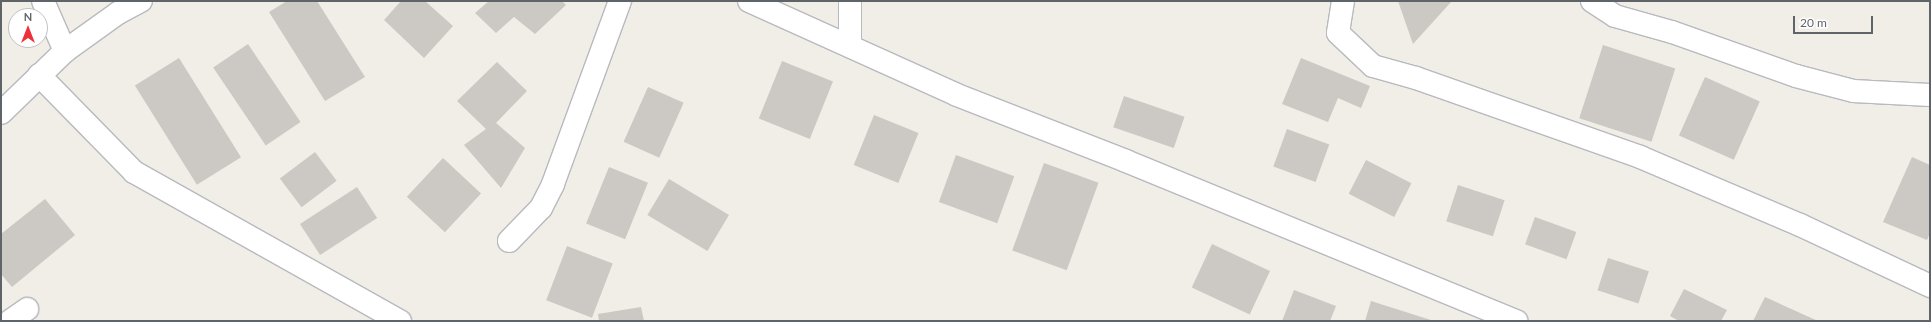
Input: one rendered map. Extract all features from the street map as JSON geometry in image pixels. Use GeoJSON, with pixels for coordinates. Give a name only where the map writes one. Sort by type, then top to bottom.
{"type":"FeatureCollection","features":[{"type":"Feature","properties":{"kind":"street"},"geometry":{"type":"LineString","coordinates":[[43,1],[65,51]]}},
{"type":"Feature","properties":{"kind":"street"},"geometry":{"type":"LineString","coordinates":[[1,113],[65,51],[118,13],[141,1]]}},
{"type":"Feature","properties":{"kind":"street"},"geometry":{"type":"LineString","coordinates":[[509,241],[540,208],[553,184],[620,1]]}},
{"type":"Feature","properties":{"kind":"street"},"geometry":{"type":"LineString","coordinates":[[749,1],[957,95],[1126,160],[1516,321]]}},
{"type":"Feature","properties":{"kind":"street"},"geometry":{"type":"LineString","coordinates":[[850,1],[850,46]]}},
{"type":"Feature","properties":{"kind":"street"},"geometry":{"type":"LineString","coordinates":[[1343,1],[1338,33],[1373,66],[1416,78],[1640,157],[1800,225],[1930,286]]}},
{"type":"Feature","properties":{"kind":"street"},"geometry":{"type":"LineString","coordinates":[[1592,1],[1615,16],[1672,32],[1796,76],[1853,91],[1922,95],[1930,79]]}},
{"type":"Feature","properties":{"kind":"street"},"geometry":{"type":"LineString","coordinates":[[39,75],[134,172],[400,321]]}},
{"type":"Feature","properties":{"kind":"building"},"geometry":{"type":"Polygon","coordinates":[[[287,1],[317,1],[365,77],[325,101],[269,12],[287,1]]]}},
{"type":"Feature","properties":{"kind":"building"},"geometry":{"type":"Polygon","coordinates":[[[401,1],[425,1],[453,26],[424,58],[384,20],[401,1]]]}},
{"type":"Feature","properties":{"kind":"building"},"geometry":{"type":"Polygon","coordinates":[[[489,1],[562,1],[566,5],[535,34],[514,17],[496,33],[475,13],[489,1]]]}},
{"type":"Feature","properties":{"kind":"building"},"geometry":{"type":"Polygon","coordinates":[[[1398,1],[1452,1],[1413,44],[1398,1]]]}},
{"type":"Feature","properties":{"kind":"building"},"geometry":{"type":"Polygon","coordinates":[[[248,44],[301,122],[266,145],[213,67],[248,44]]]}},
{"type":"Feature","properties":{"kind":"building"},"geometry":{"type":"Polygon","coordinates":[[[1603,45],[1675,68],[1651,142],[1579,118],[1603,45]]]}},
{"type":"Feature","properties":{"kind":"building"},"geometry":{"type":"Polygon","coordinates":[[[179,58],[241,157],[197,185],[135,86],[179,58]]]}},
{"type":"Feature","properties":{"kind":"building"},"geometry":{"type":"Polygon","coordinates":[[[1301,58],[1370,86],[1361,108],[1338,98],[1328,122],[1282,104],[1301,58]]]}},
{"type":"Feature","properties":{"kind":"building"},"geometry":{"type":"Polygon","coordinates":[[[782,61],[833,82],[810,139],[759,118],[782,61]]]}},
{"type":"Feature","properties":{"kind":"building"},"geometry":{"type":"Polygon","coordinates":[[[497,62],[527,91],[496,123],[525,148],[501,188],[464,145],[486,129],[457,101],[497,62]]]}},
{"type":"Feature","properties":{"kind":"building"},"geometry":{"type":"Polygon","coordinates":[[[1705,77],[1760,101],[1734,160],[1679,135],[1705,77]]]}},
{"type":"Feature","properties":{"kind":"building"},"geometry":{"type":"Polygon","coordinates":[[[648,87],[684,103],[659,158],[624,142],[648,87]]]}},
{"type":"Feature","properties":{"kind":"building"},"geometry":{"type":"Polygon","coordinates":[[[1124,96],[1185,117],[1174,148],[1113,127],[1124,96]]]}},
{"type":"Feature","properties":{"kind":"building"},"geometry":{"type":"Polygon","coordinates":[[[874,115],[919,133],[898,183],[854,165],[874,115]]]}},
{"type":"Feature","properties":{"kind":"building"},"geometry":{"type":"Polygon","coordinates":[[[1287,129],[1329,144],[1316,182],[1273,167],[1287,129]]]}},
{"type":"Feature","properties":{"kind":"building"},"geometry":{"type":"Polygon","coordinates":[[[315,152],[337,181],[302,207],[280,178],[315,152]]]}},
{"type":"Feature","properties":{"kind":"building"},"geometry":{"type":"Polygon","coordinates":[[[956,155],[1014,176],[997,223],[939,202],[956,155]]]}},
{"type":"Feature","properties":{"kind":"building"},"geometry":{"type":"Polygon","coordinates":[[[1912,157],[1930,165],[1930,233],[1927,240],[1883,222],[1912,157]]]}},
{"type":"Feature","properties":{"kind":"building"},"geometry":{"type":"Polygon","coordinates":[[[443,158],[481,193],[445,232],[407,197],[443,158]]]}},
{"type":"Feature","properties":{"kind":"building"},"geometry":{"type":"Polygon","coordinates":[[[1366,160],[1411,183],[1394,217],[1349,194],[1366,160]]]}},
{"type":"Feature","properties":{"kind":"building"},"geometry":{"type":"Polygon","coordinates":[[[1044,163],[1099,183],[1067,270],[1012,250],[1044,163]]]}},
{"type":"Feature","properties":{"kind":"building"},"geometry":{"type":"Polygon","coordinates":[[[609,167],[648,183],[625,239],[586,224],[609,167]]]}},
{"type":"Feature","properties":{"kind":"building"},"geometry":{"type":"Polygon","coordinates":[[[669,179],[729,215],[707,251],[647,215],[669,179]]]}},
{"type":"Feature","properties":{"kind":"building"},"geometry":{"type":"Polygon","coordinates":[[[1458,185],[1505,200],[1493,236],[1446,221],[1458,185]]]}},
{"type":"Feature","properties":{"kind":"building"},"geometry":{"type":"Polygon","coordinates":[[[357,187],[377,218],[320,255],[300,224],[357,187]]]}},
{"type":"Feature","properties":{"kind":"building"},"geometry":{"type":"Polygon","coordinates":[[[45,199],[75,235],[12,287],[1,274],[1,234],[45,199]]]}},
{"type":"Feature","properties":{"kind":"building"},"geometry":{"type":"Polygon","coordinates":[[[1535,217],[1576,232],[1566,259],[1525,244],[1535,217]]]}},
{"type":"Feature","properties":{"kind":"building"},"geometry":{"type":"Polygon","coordinates":[[[1212,244],[1270,271],[1250,315],[1192,288],[1212,244]]]}},
{"type":"Feature","properties":{"kind":"building"},"geometry":{"type":"Polygon","coordinates":[[[567,246],[613,264],[592,318],[546,300],[567,246]]]}},
{"type":"Feature","properties":{"kind":"building"},"geometry":{"type":"Polygon","coordinates":[[[1608,258],[1649,271],[1638,304],[1597,290],[1608,258]]]}},
{"type":"Feature","properties":{"kind":"building"},"geometry":{"type":"Polygon","coordinates":[[[1684,289],[1727,310],[1721,321],[1679,321],[1670,316],[1684,289]]]}},
{"type":"Feature","properties":{"kind":"building"},"geometry":{"type":"Polygon","coordinates":[[[1294,290],[1336,306],[1330,321],[1282,321],[1294,290]]]}},
{"type":"Feature","properties":{"kind":"building"},"geometry":{"type":"Polygon","coordinates":[[[1765,297],[1818,321],[1753,321],[1765,297]]]}},
{"type":"Feature","properties":{"kind":"building"},"geometry":{"type":"Polygon","coordinates":[[[1371,301],[1434,321],[1365,321],[1371,301]]]}},
{"type":"Feature","properties":{"kind":"building"},"geometry":{"type":"Polygon","coordinates":[[[641,307],[644,321],[599,321],[598,314],[641,307]]]}}]}
